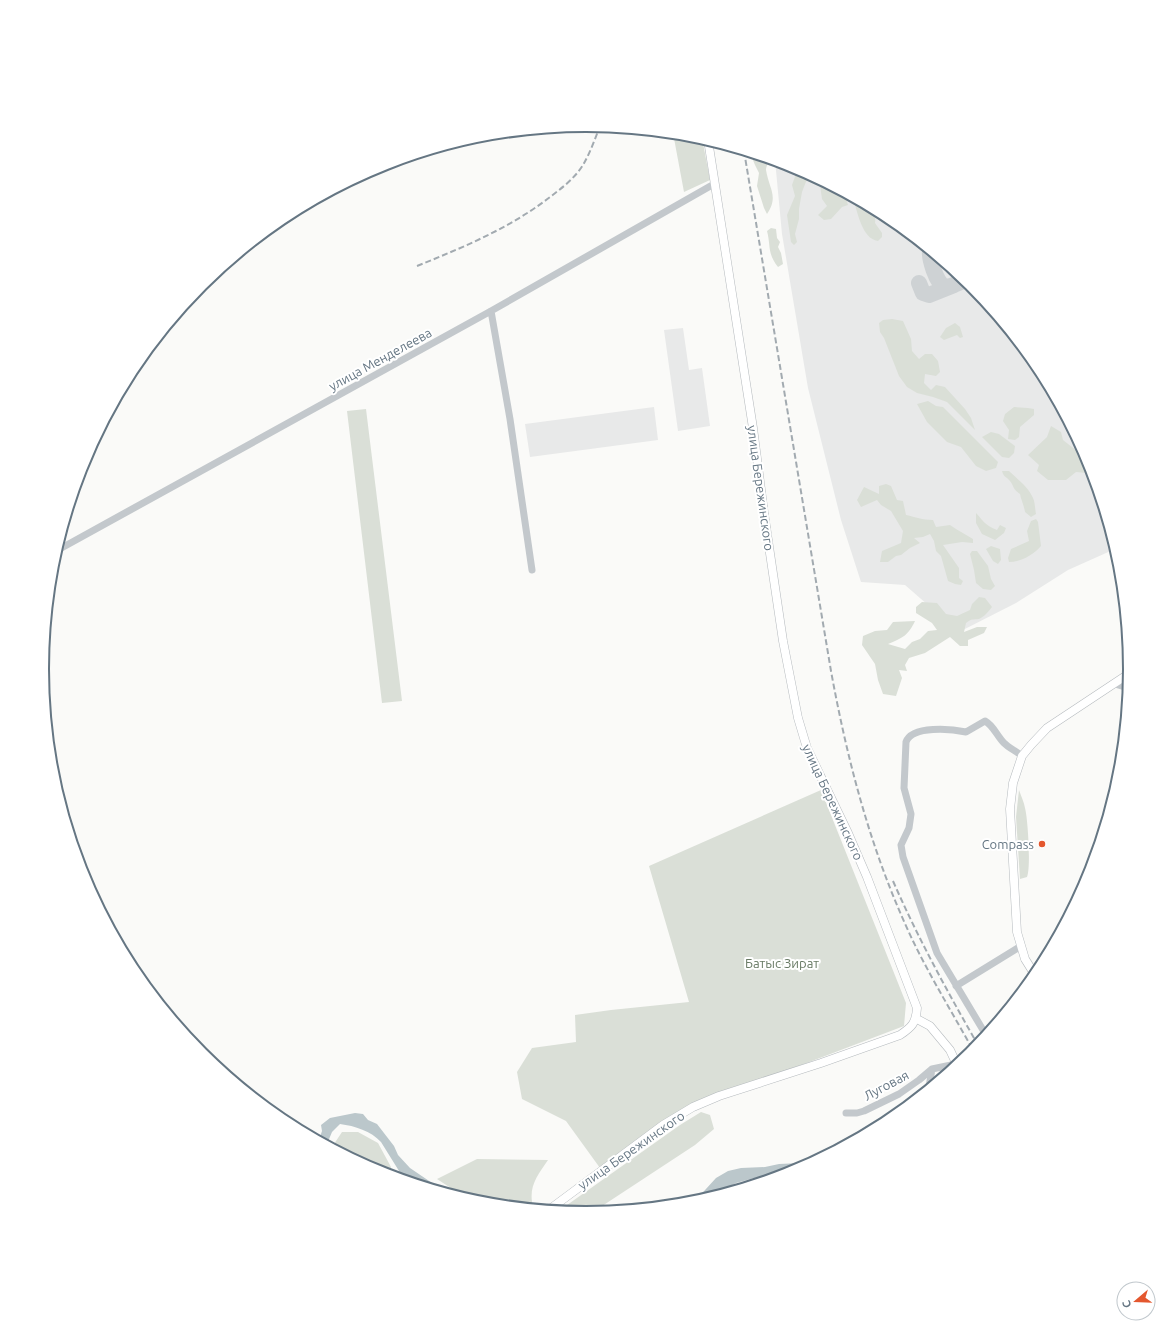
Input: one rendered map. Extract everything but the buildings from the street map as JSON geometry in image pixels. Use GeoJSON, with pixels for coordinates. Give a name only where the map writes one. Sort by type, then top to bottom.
{"type":"FeatureCollection","features":[{"type":"Feature","properties":{"kind":"main road","name":"улица Бережинского"},"geometry":{"type":"LineString","coordinates":[[556,1204],[663,1125],[693,1107],[718,1096],[821,1063],[900,1035],[911,1027],[917,1019],[917,1008],[867,877],[848,833],[807,748],[798,718],[782,633],[753,428],[709,146]]}},
{"type":"Feature","properties":{"kind":"main road"},"geometry":{"type":"LineString","coordinates":[[1031,969],[1020,946],[1017,924],[1010,809],[1013,783],[1022,756],[1047,728],[1123,678]]}},
{"type":"Feature","properties":{"kind":"main road"},"geometry":{"type":"LineString","coordinates":[[917,1019],[930,1026],[950,1050],[954,1059]]}},
{"type":"Feature","properties":{"kind":"street","name":"улица Менделеева"},"geometry":{"type":"LineString","coordinates":[[63,547],[491,311],[714,184]]}},
{"type":"Feature","properties":{"kind":"street"},"geometry":{"type":"LineString","coordinates":[[491,311],[510,419],[532,570]]}},
{"type":"Feature","properties":{"kind":"street"},"geometry":{"type":"LineString","coordinates":[[1115,684],[1122,686]]}},
{"type":"Feature","properties":{"kind":"street"},"geometry":{"type":"LineString","coordinates":[[983,1030],[937,953],[902,849],[901,845],[909,828],[911,814],[904,788],[906,742],[908,737],[913,733],[954,729],[966,732],[985,721],[990,723],[993,730],[1004,743],[1022,756]]}},
{"type":"Feature","properties":{"kind":"street"},"geometry":{"type":"LineString","coordinates":[[956,986],[1020,946]]}},
{"type":"Feature","properties":{"kind":"street","name":"Луговая"},"geometry":{"type":"LineString","coordinates":[[846,1114],[864,1111],[899,1094],[932,1069],[947,1066]]}},
{"type":"Feature","properties":{"kind":"street"},"geometry":{"type":"LineString","coordinates":[[930,1080],[932,1069]]}},
{"type":"Feature","properties":{"kind":"shaded area"},"geometry":{"type":"Polygon","coordinates":[[[776,166],[824,187],[854,203],[884,222],[913,242],[966,289],[990,314],[1012,342],[1051,400],[1068,431],[1095,496],[1110,551],[1068,570],[1016,603],[959,632],[905,585],[861,582],[841,520],[808,388],[782,234],[776,166]]]}},
{"type":"Feature","properties":{"kind":"shaded area"},"geometry":{"type":"Polygon","coordinates":[[[683,328],[689,370],[702,368],[710,426],[678,431],[664,330],[683,328]]]}},
{"type":"Feature","properties":{"kind":"shaded area"},"geometry":{"type":"Polygon","coordinates":[[[654,407],[658,440],[530,457],[525,424],[654,407]]]}},
{"type":"Feature","properties":{"kind":"shaded area"},"geometry":{"type":"Polygon","coordinates":[[[355,1113],[363,1114],[368,1120],[377,1124],[394,1146],[398,1155],[410,1168],[431,1182],[400,1172],[381,1142],[377,1138],[362,1130],[340,1124],[332,1132],[329,1140],[320,1136],[322,1131],[321,1125],[330,1118],[355,1113]]]}},
{"type":"Feature","properties":{"kind":"shaded area"},"geometry":{"type":"Polygon","coordinates":[[[796,1163],[759,1177],[703,1192],[716,1178],[728,1171],[741,1168],[765,1167],[779,1164],[796,1163]]]}},
{"type":"Feature","properties":{"kind":"green space"},"geometry":{"type":"Polygon","coordinates":[[[674,139],[703,145],[710,180],[684,192],[674,139]]]}},
{"type":"Feature","properties":{"kind":"green space"},"geometry":{"type":"Polygon","coordinates":[[[752,158],[768,163],[766,170],[767,177],[773,197],[771,208],[767,214],[757,186],[759,173],[752,158]]]}},
{"type":"Feature","properties":{"kind":"green space"},"geometry":{"type":"Polygon","coordinates":[[[796,174],[807,179],[802,192],[799,219],[795,234],[797,242],[794,245],[791,242],[787,215],[795,196],[792,185],[796,174]]]}},
{"type":"Feature","properties":{"kind":"green space"},"geometry":{"type":"Polygon","coordinates":[[[820,185],[846,199],[848,205],[842,207],[831,219],[824,220],[818,215],[827,206],[822,199],[820,185]]]}},
{"type":"Feature","properties":{"kind":"green space"},"geometry":{"type":"Polygon","coordinates":[[[855,203],[874,216],[875,223],[882,233],[882,237],[878,241],[872,239],[868,235],[858,217],[855,203]]]}},
{"type":"Feature","properties":{"kind":"green space"},"geometry":{"type":"Polygon","coordinates":[[[771,228],[776,229],[777,238],[780,242],[778,247],[783,264],[778,267],[772,258],[770,249],[767,231],[771,228]]]}},
{"type":"Feature","properties":{"kind":"green space"},"geometry":{"type":"Polygon","coordinates":[[[892,319],[903,321],[911,339],[912,351],[919,359],[925,354],[932,354],[938,361],[940,372],[936,376],[925,374],[924,383],[931,390],[936,385],[945,387],[965,409],[971,418],[975,430],[947,402],[917,393],[907,387],[899,376],[884,338],[880,332],[879,323],[883,320],[892,319]]]}},
{"type":"Feature","properties":{"kind":"green space"},"geometry":{"type":"Polygon","coordinates":[[[955,323],[960,327],[963,337],[960,338],[957,335],[944,340],[940,337],[946,328],[955,323]]]}},
{"type":"Feature","properties":{"kind":"green space"},"geometry":{"type":"Polygon","coordinates":[[[928,401],[936,406],[943,407],[998,462],[996,468],[986,471],[976,466],[961,447],[947,442],[927,422],[917,404],[928,401]]]}},
{"type":"Feature","properties":{"kind":"green space"},"geometry":{"type":"Polygon","coordinates":[[[1014,407],[1034,409],[1034,415],[1020,427],[1019,437],[1015,440],[1008,439],[1009,430],[1003,421],[1005,414],[1014,407]]]}},
{"type":"Feature","properties":{"kind":"green space"},"geometry":{"type":"Polygon","coordinates":[[[366,409],[402,701],[382,703],[347,411],[366,409]]]}},
{"type":"Feature","properties":{"kind":"green space"},"geometry":{"type":"Polygon","coordinates":[[[1051,426],[1061,432],[1063,440],[1077,451],[1086,473],[1076,472],[1066,480],[1048,480],[1037,471],[1039,465],[1028,455],[1047,437],[1051,426]]]}},
{"type":"Feature","properties":{"kind":"green space"},"geometry":{"type":"Polygon","coordinates":[[[991,432],[999,434],[1015,446],[1014,453],[1009,458],[1002,457],[982,437],[991,432]]]}},
{"type":"Feature","properties":{"kind":"green space"},"geometry":{"type":"Polygon","coordinates":[[[1002,471],[1009,471],[1028,490],[1034,500],[1036,514],[1031,517],[1025,512],[1020,494],[1002,471]]]}},
{"type":"Feature","properties":{"kind":"green space"},"geometry":{"type":"Polygon","coordinates":[[[886,484],[891,486],[897,500],[903,501],[906,515],[933,520],[936,527],[950,525],[973,539],[973,543],[962,542],[943,545],[959,568],[959,578],[963,581],[961,585],[948,581],[941,556],[936,551],[934,541],[930,534],[923,537],[914,538],[920,543],[888,562],[880,562],[882,551],[901,543],[903,531],[891,511],[881,505],[877,500],[861,507],[857,500],[864,487],[879,494],[879,486],[886,484]]]}},
{"type":"Feature","properties":{"kind":"green space"},"geometry":{"type":"Polygon","coordinates":[[[976,513],[985,523],[997,530],[1000,525],[1006,528],[1004,533],[995,540],[982,534],[976,523],[976,513]]]}},
{"type":"Feature","properties":{"kind":"green space"},"geometry":{"type":"Polygon","coordinates":[[[1036,519],[1038,522],[1041,546],[1034,552],[1018,561],[1009,562],[1008,558],[1011,549],[1029,541],[1027,531],[1031,521],[1036,519]]]}},
{"type":"Feature","properties":{"kind":"green space"},"geometry":{"type":"Polygon","coordinates":[[[991,546],[1000,549],[1001,560],[998,564],[993,561],[986,549],[991,546]]]}},
{"type":"Feature","properties":{"kind":"green space"},"geometry":{"type":"Polygon","coordinates":[[[972,551],[977,551],[988,566],[991,579],[995,586],[991,590],[983,589],[976,583],[970,554],[972,551]]]}},
{"type":"Feature","properties":{"kind":"green space"},"geometry":{"type":"Polygon","coordinates":[[[979,597],[985,598],[992,607],[981,618],[971,620],[966,623],[964,632],[977,627],[987,627],[984,633],[968,640],[968,646],[960,646],[950,637],[925,653],[909,658],[905,665],[907,671],[899,670],[902,678],[896,696],[883,694],[878,680],[875,664],[862,645],[863,636],[875,631],[887,630],[893,622],[915,621],[910,630],[904,636],[888,644],[905,649],[912,642],[920,639],[928,631],[937,630],[932,623],[916,613],[916,607],[922,602],[937,603],[946,614],[957,616],[970,610],[972,604],[979,597]]]}},
{"type":"Feature","properties":{"kind":"green space","name":"Батыс Зират"},"geometry":{"type":"Polygon","coordinates":[[[821,790],[906,1003],[904,1026],[680,1111],[600,1168],[566,1121],[522,1099],[517,1072],[532,1048],[576,1042],[575,1015],[689,1002],[649,866],[821,790]]]}},
{"type":"Feature","properties":{"kind":"green space"},"geometry":{"type":"Polygon","coordinates":[[[1019,790],[1026,814],[1029,854],[1027,877],[1020,879],[1016,817],[1019,790]]]}},
{"type":"Feature","properties":{"kind":"green space"},"geometry":{"type":"Polygon","coordinates":[[[701,1112],[710,1115],[714,1129],[695,1145],[604,1205],[567,1205],[680,1125],[701,1112]]]}},
{"type":"Feature","properties":{"kind":"green space"},"geometry":{"type":"Polygon","coordinates":[[[342,1132],[358,1132],[378,1143],[391,1169],[380,1165],[335,1143],[342,1132]]]}},
{"type":"Feature","properties":{"kind":"green space"},"geometry":{"type":"Polygon","coordinates":[[[477,1159],[548,1160],[534,1182],[532,1202],[481,1195],[450,1188],[437,1179],[477,1159]]]}},
{"type":"Feature","properties":{"kind":"taxiway"},"geometry":{"type":"LineString","coordinates":[[931,257],[934,270],[941,284],[944,286],[949,286],[959,282]]}},
{"type":"Feature","properties":{"kind":"taxiway"},"geometry":{"type":"LineString","coordinates":[[919,283],[923,293],[929,295],[954,285]]}},
{"type":"Feature","properties":{"kind":"railway"},"geometry":{"type":"LineString","coordinates":[[417,266],[486,236],[519,218],[555,194],[580,170],[597,132]]}},
{"type":"Feature","properties":{"kind":"railway"},"geometry":{"type":"LineString","coordinates":[[745,156],[831,671],[845,740],[863,809],[885,876],[898,909],[927,969],[970,1044]]}},
{"type":"Feature","properties":{"kind":"railway"},"geometry":{"type":"LineString","coordinates":[[893,881],[933,964],[975,1039]]}},
{"type":"Feature","properties":{"kind":"place","name":"Compass"},"geometry":{"type":"Point","coordinates":[1042,844]}}]}
